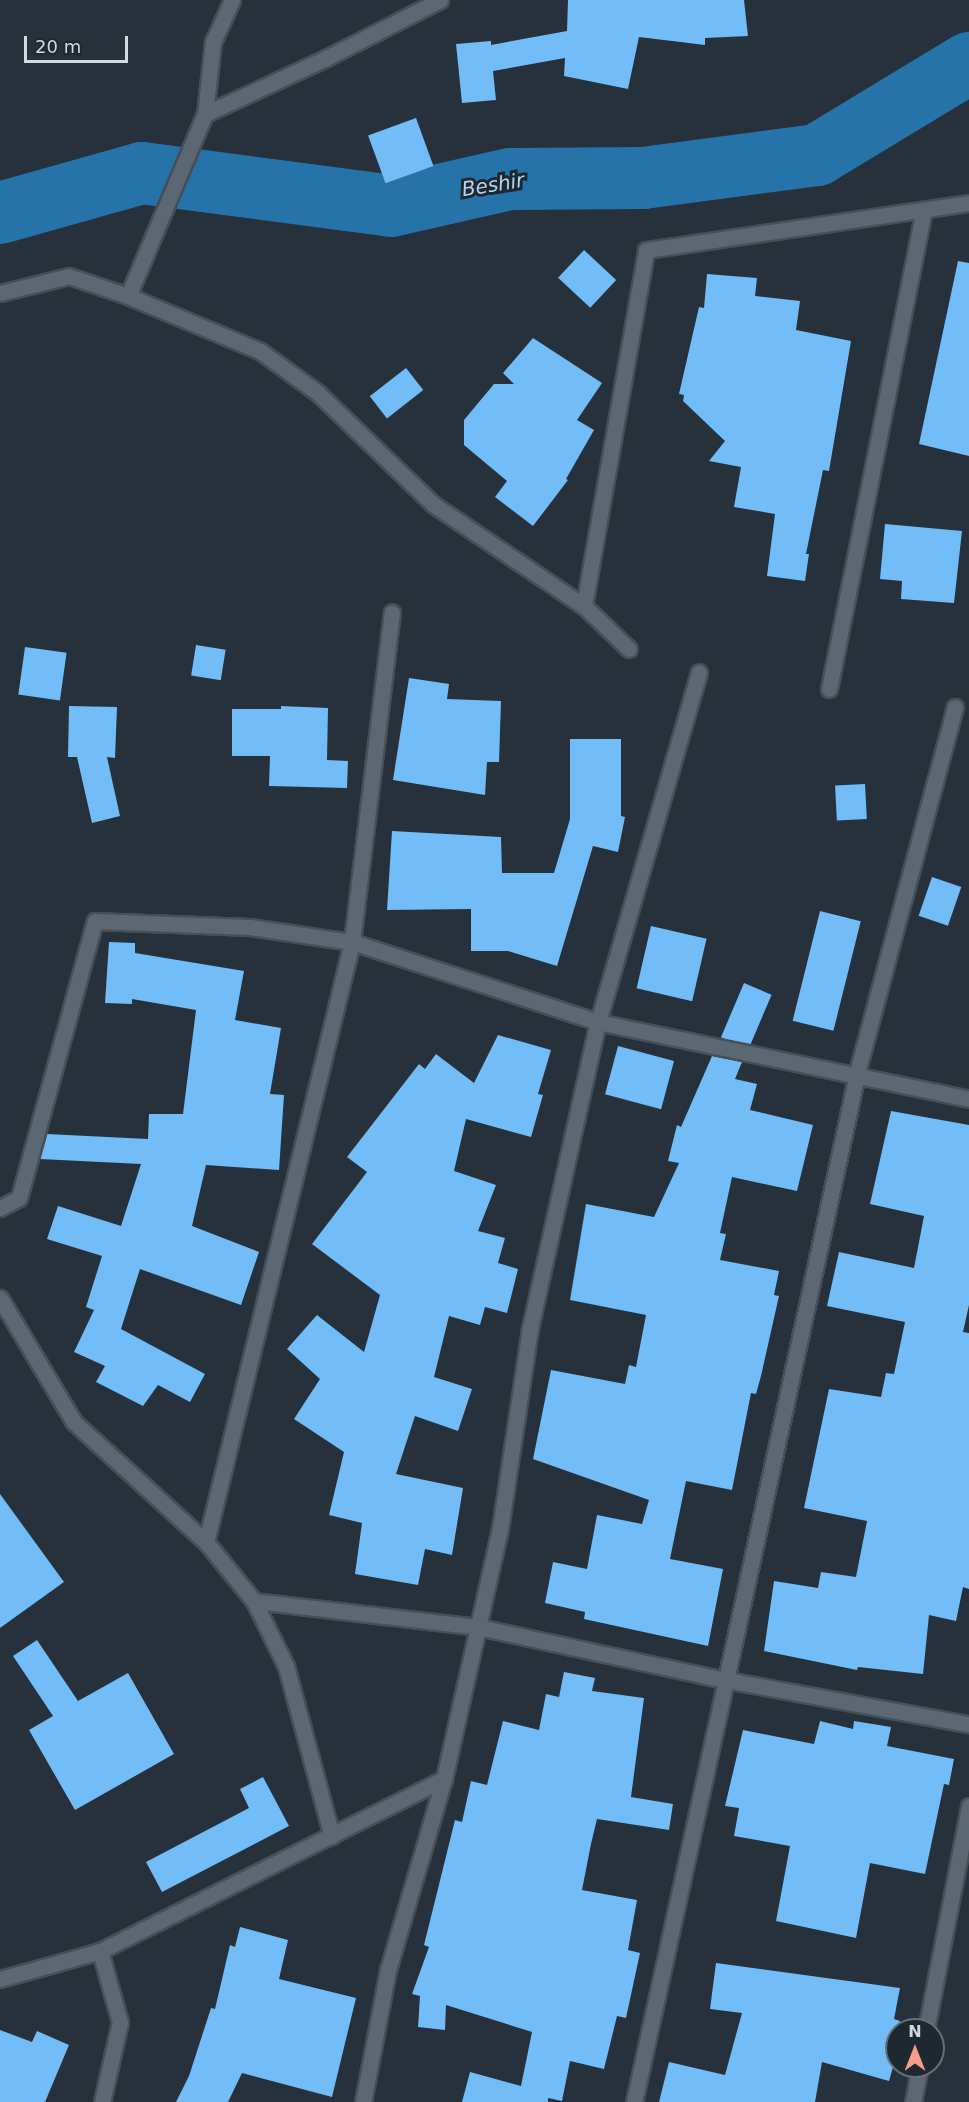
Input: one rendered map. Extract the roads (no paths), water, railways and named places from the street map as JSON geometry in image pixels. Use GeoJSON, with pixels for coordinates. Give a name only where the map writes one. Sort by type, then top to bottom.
{"type":"FeatureCollection","features":[{"type":"Feature","properties":{"kind":"street"},"geometry":{"type":"LineString","coordinates":[[128,297],[157,223],[205,114],[213,42],[232,0]]}},
{"type":"Feature","properties":{"kind":"street"},"geometry":{"type":"LineString","coordinates":[[205,114],[326,58],[440,0]]}},
{"type":"Feature","properties":{"kind":"street"},"geometry":{"type":"LineString","coordinates":[[584,606],[646,250],[969,203]]}},
{"type":"Feature","properties":{"kind":"street"},"geometry":{"type":"LineString","coordinates":[[829,689],[924,210]]}},
{"type":"Feature","properties":{"kind":"street"},"geometry":{"type":"LineString","coordinates":[[0,293],[69,276],[128,297],[260,351],[318,393],[434,505],[584,606],[629,650]]}},
{"type":"Feature","properties":{"kind":"street"},"geometry":{"type":"LineString","coordinates":[[206,1542],[352,942],[392,612]]}},
{"type":"Feature","properties":{"kind":"street"},"geometry":{"type":"LineString","coordinates":[[363,2102],[388,1970],[444,1779],[500,1529],[530,1328],[598,1022],[699,672]]}},
{"type":"Feature","properties":{"kind":"street"},"geometry":{"type":"LineString","coordinates":[[634,2102],[856,1074],[955,707]]}},
{"type":"Feature","properties":{"kind":"street"},"geometry":{"type":"LineString","coordinates":[[0,1208],[19,1198],[95,921],[250,927],[352,942],[598,1022],[969,1099]]}},
{"type":"Feature","properties":{"kind":"street"},"geometry":{"type":"LineString","coordinates":[[0,1298],[74,1422],[206,1542],[254,1601],[286,1666],[332,1836]]}},
{"type":"Feature","properties":{"kind":"street"},"geometry":{"type":"LineString","coordinates":[[254,1601],[478,1627],[726,1680],[969,1724]]}},
{"type":"Feature","properties":{"kind":"street"},"geometry":{"type":"LineString","coordinates":[[0,1979],[100,1951],[444,1779]]}},
{"type":"Feature","properties":{"kind":"street"},"geometry":{"type":"LineString","coordinates":[[928,2018],[969,1806]]}},
{"type":"Feature","properties":{"kind":"street"},"geometry":{"type":"LineString","coordinates":[[100,1951],[120,2022],[102,2102]]}},
{"type":"Feature","properties":{"kind":"street"},"geometry":{"type":"LineString","coordinates":[[913,2102],[918,2078]]}},
{"type":"Feature","properties":{"kind":"waterway","name":"Beshir"},"geometry":{"type":"LineString","coordinates":[[0,213],[142,173],[391,206],[510,179],[643,178],[817,155],[969,63]]}}]}
